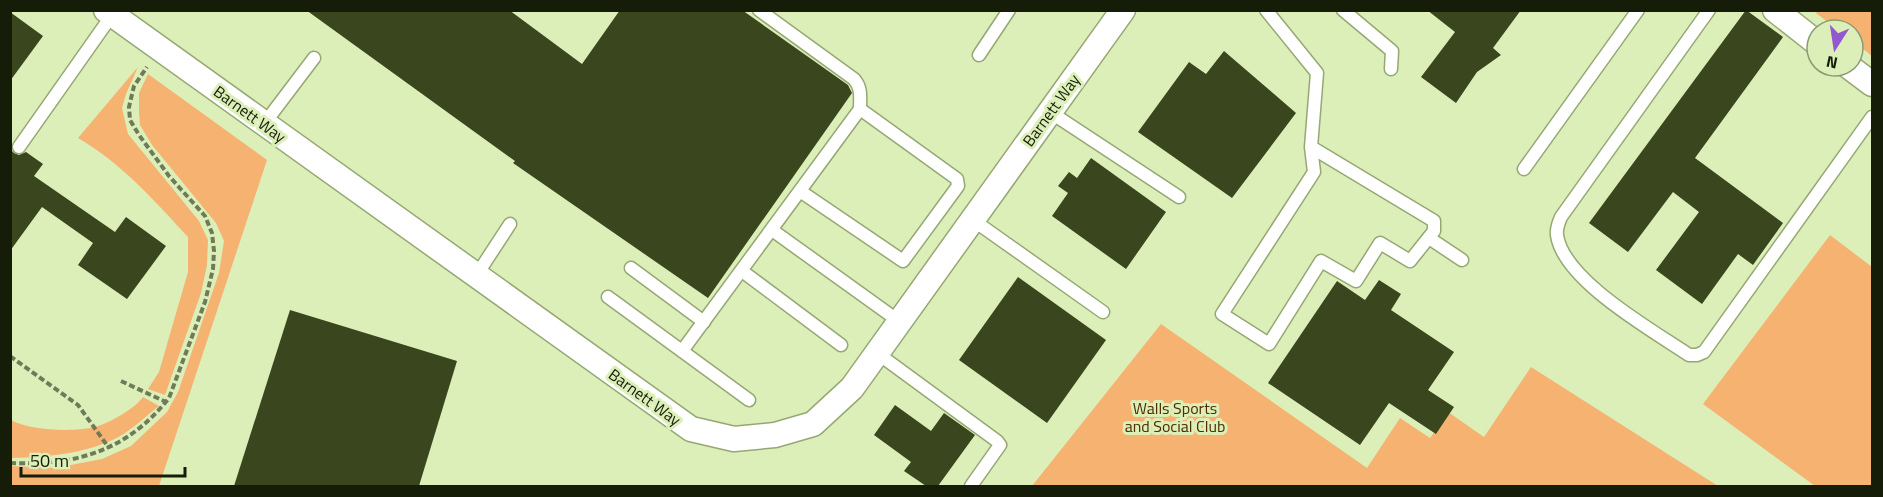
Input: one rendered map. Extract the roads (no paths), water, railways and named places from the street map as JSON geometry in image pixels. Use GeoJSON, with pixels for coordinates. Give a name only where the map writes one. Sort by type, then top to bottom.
{"type":"FeatureCollection","features":[{"type":"Feature","properties":{"kind":"street","name":"Barnett Way"},"geometry":{"type":"LineString","coordinates":[[110,13],[691,429],[734,439],[775,435],[813,424],[852,388],[1123,10]]}},
{"type":"Feature","properties":{"kind":"street"},"geometry":{"type":"LineString","coordinates":[[1775,10],[1805,34]]}},
{"type":"Feature","properties":{"kind":"lane"},"geometry":{"type":"LineString","coordinates":[[682,351],[860,109],[860,91],[854,79],[759,10]]}},
{"type":"Feature","properties":{"kind":"lane"},"geometry":{"type":"LineString","coordinates":[[979,54],[1009,10]]}},
{"type":"Feature","properties":{"kind":"lane"},"geometry":{"type":"LineString","coordinates":[[1266,10],[1317,73],[1311,147],[1314,172],[1221,314],[1269,344],[1321,261],[1356,281],[1380,243],[1410,261],[1434,231],[1434,221],[1311,147]]}},
{"type":"Feature","properties":{"kind":"lane"},"geometry":{"type":"LineString","coordinates":[[1343,10],[1392,51],[1391,69]]}},
{"type":"Feature","properties":{"kind":"lane"},"geometry":{"type":"LineString","coordinates":[[1524,169],[1638,10]]}},
{"type":"Feature","properties":{"kind":"lane"},"geometry":{"type":"LineString","coordinates":[[1709,10],[1561,217],[1557,234],[1559,243],[1572,266],[1594,290],[1689,355],[1704,352],[1872,117]]}},
{"type":"Feature","properties":{"kind":"lane"},"geometry":{"type":"LineString","coordinates":[[19,147],[110,13]]}},
{"type":"Feature","properties":{"kind":"lane"},"geometry":{"type":"LineString","coordinates":[[264,124],[314,58]]}},
{"type":"Feature","properties":{"kind":"lane"},"geometry":{"type":"LineString","coordinates":[[800,191],[903,261],[958,186],[957,179],[860,109]]}},
{"type":"Feature","properties":{"kind":"lane"},"geometry":{"type":"LineString","coordinates":[[1050,112],[1179,197]]}},
{"type":"Feature","properties":{"kind":"lane"},"geometry":{"type":"LineString","coordinates":[[973,220],[1103,312]]}},
{"type":"Feature","properties":{"kind":"lane"},"geometry":{"type":"LineString","coordinates":[[476,276],[510,224]]}},
{"type":"Feature","properties":{"kind":"lane"},"geometry":{"type":"LineString","coordinates":[[772,230],[900,322]]}},
{"type":"Feature","properties":{"kind":"lane"},"geometry":{"type":"LineString","coordinates":[[1429,238],[1462,260]]}},
{"type":"Feature","properties":{"kind":"lane"},"geometry":{"type":"LineString","coordinates":[[631,268],[704,321]]}},
{"type":"Feature","properties":{"kind":"lane"},"geometry":{"type":"LineString","coordinates":[[742,271],[841,345]]}},
{"type":"Feature","properties":{"kind":"lane"},"geometry":{"type":"LineString","coordinates":[[608,297],[749,400]]}},
{"type":"Feature","properties":{"kind":"lane"},"geometry":{"type":"LineString","coordinates":[[877,354],[1000,445],[971,486]]}},
{"type":"Feature","properties":{"kind":"park label","name":"Walls Sports and Social Club"},"geometry":{"type":"Point","coordinates":[1175,417]}}]}
